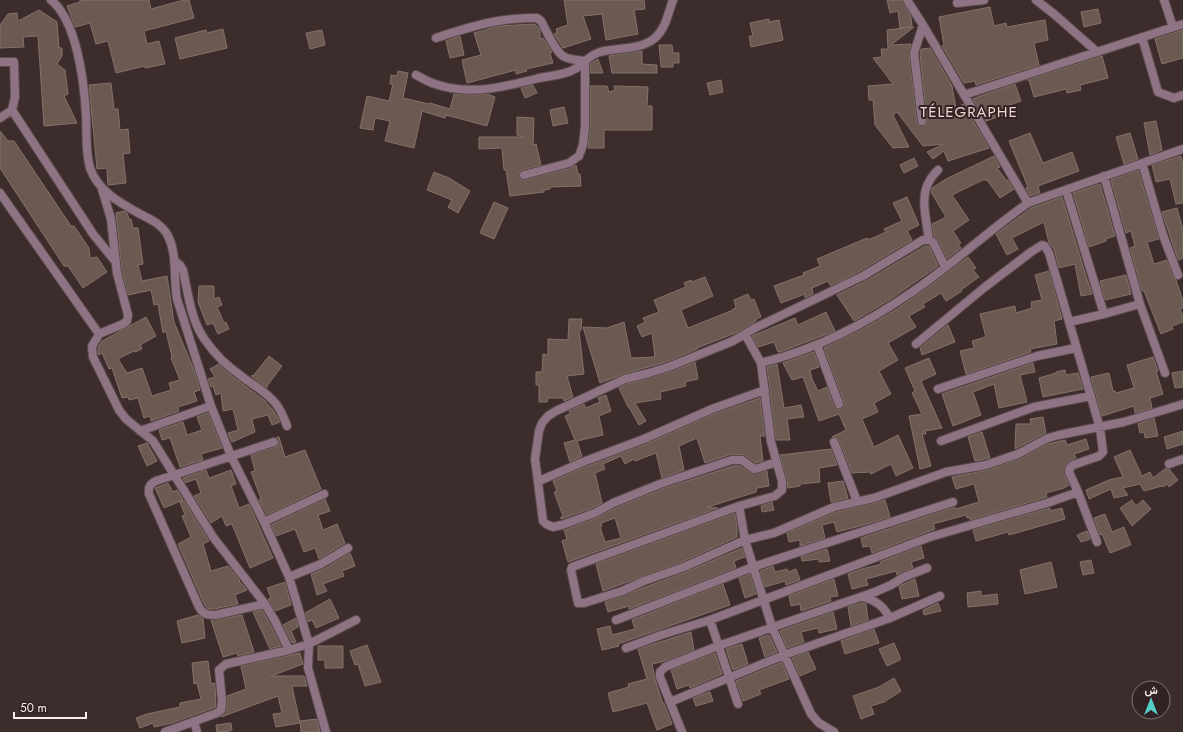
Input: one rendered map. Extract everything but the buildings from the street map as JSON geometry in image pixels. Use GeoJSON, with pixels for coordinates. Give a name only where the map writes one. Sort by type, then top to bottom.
{"type":"FeatureCollection","features":[{"type":"Feature","properties":{"kind":"street"},"geometry":{"type":"LineString","coordinates":[[51,0],[64,16],[74,41],[83,86],[88,156],[93,177],[102,189],[116,200],[160,225],[170,240],[175,260],[175,285],[177,299],[211,406],[230,456],[264,522],[289,577],[309,644],[308,668],[326,732]]}},
{"type":"Feature","properties":{"kind":"street"},"geometry":{"type":"LineString","coordinates":[[416,75],[441,86],[478,90],[516,84],[566,72],[574,69],[591,56],[600,52],[641,45],[654,39],[662,31],[673,0]]}},
{"type":"Feature","properties":{"kind":"street"},"geometry":{"type":"LineString","coordinates":[[907,0],[1028,203]]}},
{"type":"Feature","properties":{"kind":"street"},"geometry":{"type":"LineString","coordinates":[[957,3],[984,0]]}},
{"type":"Feature","properties":{"kind":"street"},"geometry":{"type":"LineString","coordinates":[[1036,0],[1096,51]]}},
{"type":"Feature","properties":{"kind":"street"},"geometry":{"type":"LineString","coordinates":[[1164,0],[1173,27]]}},
{"type":"Feature","properties":{"kind":"street"},"geometry":{"type":"LineString","coordinates":[[436,38],[478,24],[536,18],[541,21],[558,53],[571,59],[585,61]]}},
{"type":"Feature","properties":{"kind":"street"},"geometry":{"type":"LineString","coordinates":[[964,95],[1183,24]]}},
{"type":"Feature","properties":{"kind":"street"},"geometry":{"type":"LineString","coordinates":[[922,121],[914,53],[923,25]]}},
{"type":"Feature","properties":{"kind":"street"},"geometry":{"type":"LineString","coordinates":[[1142,37],[1158,92],[1174,98],[1183,95]]}},
{"type":"Feature","properties":{"kind":"street"},"geometry":{"type":"LineString","coordinates":[[524,174],[569,163],[578,156],[583,145],[585,126],[585,61]]}},
{"type":"Feature","properties":{"kind":"street"},"geometry":{"type":"LineString","coordinates":[[0,62],[14,62],[15,98],[12,110],[0,118]]}},
{"type":"Feature","properties":{"kind":"street"},"geometry":{"type":"LineString","coordinates":[[12,110],[93,234],[115,260]]}},
{"type":"Feature","properties":{"kind":"street"},"geometry":{"type":"LineString","coordinates":[[761,363],[786,357],[817,345],[847,332],[872,318],[913,292],[1028,203],[1183,150]]}},
{"type":"Feature","properties":{"kind":"street"},"geometry":{"type":"LineString","coordinates":[[1142,163],[1163,235],[1178,275]]}},
{"type":"Feature","properties":{"kind":"street"},"geometry":{"type":"LineString","coordinates":[[938,170],[929,181],[925,193],[925,208],[929,240],[933,242],[945,267]]}},
{"type":"Feature","properties":{"kind":"street"},"geometry":{"type":"LineString","coordinates":[[1104,176],[1140,304],[1165,372]]}},
{"type":"Feature","properties":{"kind":"street"},"geometry":{"type":"LineString","coordinates":[[102,189],[110,219],[115,260],[120,288],[127,310],[127,321],[99,334],[92,346],[93,357],[119,410],[126,419],[153,441],[213,537],[264,604],[275,621],[289,650]]}},
{"type":"Feature","properties":{"kind":"street"},"geometry":{"type":"LineString","coordinates":[[1066,190],[1104,314]]}},
{"type":"Feature","properties":{"kind":"street"},"geometry":{"type":"LineString","coordinates":[[0,193],[99,334]]}},
{"type":"Feature","properties":{"kind":"street"},"geometry":{"type":"LineString","coordinates":[[776,462],[754,469],[742,460],[732,460],[660,484],[613,503],[595,513],[553,527],[543,521],[535,459],[539,431],[542,423],[548,416],[556,411],[625,379],[650,374],[733,341],[755,328],[863,276],[920,242],[929,240]]}},
{"type":"Feature","properties":{"kind":"street"},"geometry":{"type":"LineString","coordinates":[[916,344],[985,287],[1031,252],[1042,245],[1045,246],[1049,253],[1100,428],[1103,452],[1099,456],[1073,465],[1069,472],[1097,542]]}},
{"type":"Feature","properties":{"kind":"street"},"geometry":{"type":"LineString","coordinates":[[175,260],[183,270],[196,321],[204,339],[239,375],[265,392],[276,404],[287,426]]}},
{"type":"Feature","properties":{"kind":"street"},"geometry":{"type":"LineString","coordinates":[[1069,322],[1140,304]]}},
{"type":"Feature","properties":{"kind":"street"},"geometry":{"type":"LineString","coordinates":[[745,334],[761,363],[771,442],[782,485],[781,493],[739,506],[572,567],[571,570],[578,603],[584,603],[622,591],[745,540],[774,533],[824,511],[857,501],[874,498],[946,472],[986,465],[1018,454],[1048,438],[1058,435],[1100,428],[1183,404]]}},
{"type":"Feature","properties":{"kind":"street"},"geometry":{"type":"LineString","coordinates":[[817,345],[839,404]]}},
{"type":"Feature","properties":{"kind":"street"},"geometry":{"type":"LineString","coordinates":[[938,389],[1037,356],[1076,348]]}},
{"type":"Feature","properties":{"kind":"street"},"geometry":{"type":"LineString","coordinates":[[539,482],[583,462],[644,439],[712,409],[765,390]]}},
{"type":"Feature","properties":{"kind":"street"},"geometry":{"type":"LineString","coordinates":[[941,441],[1034,407],[1091,396]]}},
{"type":"Feature","properties":{"kind":"street"},"geometry":{"type":"LineString","coordinates":[[140,431],[211,406]]}},
{"type":"Feature","properties":{"kind":"street"},"geometry":{"type":"LineString","coordinates":[[264,604],[215,615],[202,613],[149,494],[148,488],[150,484],[156,480],[274,442]]}},
{"type":"Feature","properties":{"kind":"street"},"geometry":{"type":"LineString","coordinates":[[834,442],[857,501]]}},
{"type":"Feature","properties":{"kind":"street"},"geometry":{"type":"LineString","coordinates":[[1169,464],[1183,459]]}},
{"type":"Feature","properties":{"kind":"street"},"geometry":{"type":"LineString","coordinates":[[626,648],[661,635],[710,620],[930,537],[1047,503],[1078,492]]}},
{"type":"Feature","properties":{"kind":"street"},"geometry":{"type":"LineString","coordinates":[[264,522],[324,494]]}},
{"type":"Feature","properties":{"kind":"street"},"geometry":{"type":"LineString","coordinates":[[616,620],[753,568],[953,502]]}},
{"type":"Feature","properties":{"kind":"street"},"geometry":{"type":"LineString","coordinates":[[739,506],[745,540],[772,627],[811,714],[819,723],[834,732]]}},
{"type":"Feature","properties":{"kind":"street"},"geometry":{"type":"LineString","coordinates":[[289,577],[321,564],[348,548]]}},
{"type":"Feature","properties":{"kind":"street"},"geometry":{"type":"LineString","coordinates":[[682,732],[660,677],[660,672],[665,668],[718,646],[891,585],[904,577],[927,568]]}},
{"type":"Feature","properties":{"kind":"street"},"geometry":{"type":"LineString","coordinates":[[861,596],[880,604],[890,618]]}},
{"type":"Feature","properties":{"kind":"street"},"geometry":{"type":"LineString","coordinates":[[670,702],[784,655],[890,618],[940,596]]}},
{"type":"Feature","properties":{"kind":"street"},"geometry":{"type":"LineString","coordinates":[[165,732],[217,713],[221,710],[222,702],[219,670],[222,666],[309,644],[356,620]]}},
{"type":"Feature","properties":{"kind":"street"},"geometry":{"type":"LineString","coordinates":[[710,620],[738,704]]}},
{"type":"Feature","properties":{"kind":"street"},"geometry":{"type":"LineString","coordinates":[[194,721],[197,732]]}},
{"type":"Feature","properties":{"kind":"district","name":"TÉLEGRAPHE"},"geometry":{"type":"Point","coordinates":[969,112]}}]}
